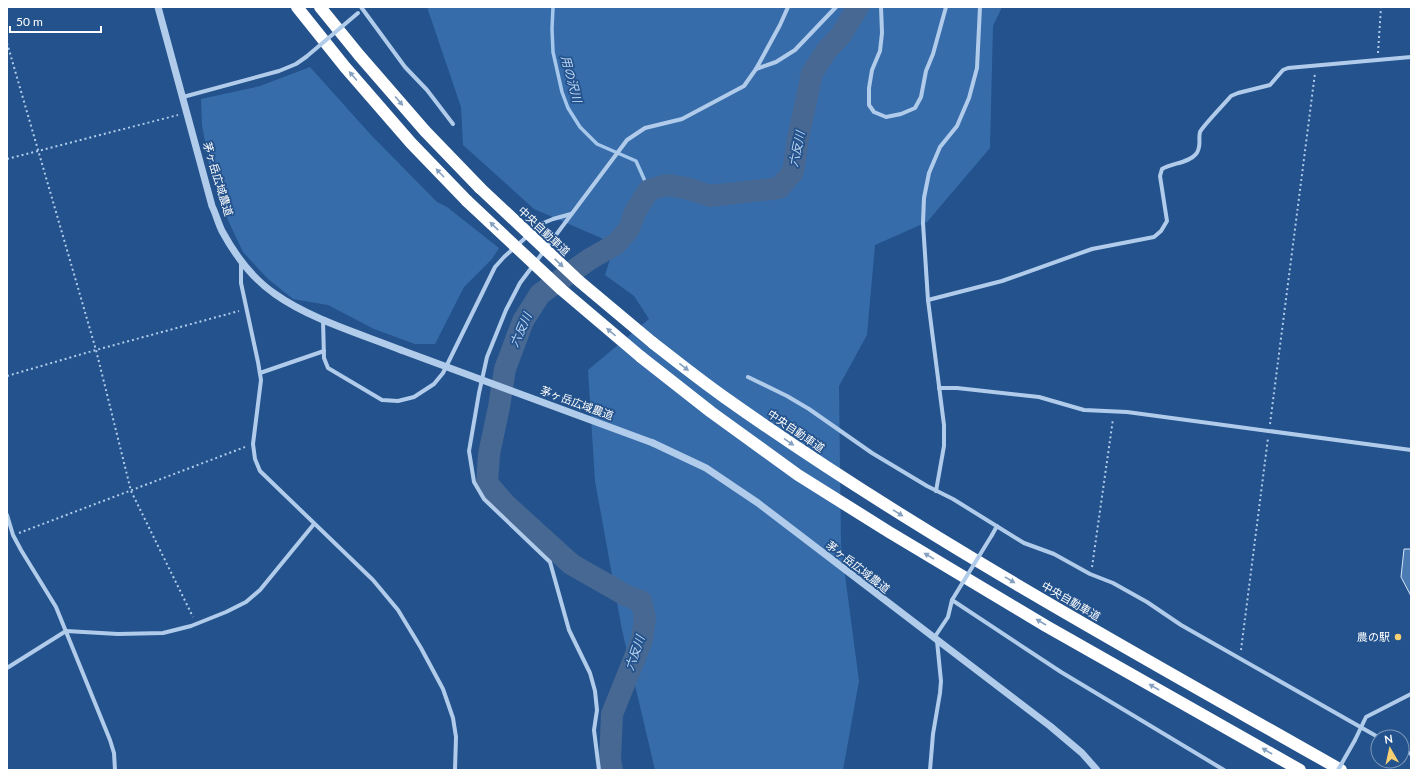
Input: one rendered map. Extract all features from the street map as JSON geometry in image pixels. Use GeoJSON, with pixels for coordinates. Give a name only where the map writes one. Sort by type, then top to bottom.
{"type":"FeatureCollection","features":[{"type":"Feature","properties":{"kind":"highway"},"geometry":{"type":"LineString","coordinates":[[297,7],[345,67],[386,114],[467,201],[562,290],[641,357],[711,412],[811,483],[889,532],[1039,622],[1300,770]]}},
{"type":"Feature","properties":{"kind":"highway","name":"中央自動車道"},"geometry":{"type":"LineString","coordinates":[[320,7],[359,55],[425,131],[480,188],[579,281],[653,343],[722,396],[808,455],[899,514],[1058,609],[1339,770]]}},
{"type":"Feature","properties":{"kind":"street","name":"茅ヶ岳広域農道"},"geometry":{"type":"LineString","coordinates":[[158,7],[212,206],[222,231],[252,275],[275,294],[307,314],[653,443],[706,468],[758,503],[935,640],[1050,726],[1082,753],[1097,770]]}},
{"type":"Feature","properties":{"kind":"street"},"geometry":{"type":"LineString","coordinates":[[599,770],[594,730],[597,710],[595,691],[590,673],[569,630],[550,562],[484,499],[474,482],[469,452],[487,357],[506,310],[520,283],[627,140],[645,128],[682,119],[744,86],[756,69],[788,7]]}},
{"type":"Feature","properties":{"kind":"street"},"geometry":{"type":"LineString","coordinates":[[756,69],[776,62],[795,50],[836,7]]}},
{"type":"Feature","properties":{"kind":"street"},"geometry":{"type":"LineString","coordinates":[[881,7],[882,33],[880,51],[872,70],[869,88],[869,105],[874,112],[886,117],[901,114],[915,108],[921,97],[926,70],[934,54],[946,7]]}},
{"type":"Feature","properties":{"kind":"street"},"geometry":{"type":"LineString","coordinates":[[936,490],[944,446],[944,425],[928,300],[923,223],[924,198],[930,173],[940,147],[957,126],[968,98],[977,68],[980,7]]}},
{"type":"Feature","properties":{"kind":"street"},"geometry":{"type":"LineString","coordinates":[[183,97],[279,71],[296,64],[358,13],[362,8],[405,67],[428,90],[453,124]]}},
{"type":"Feature","properties":{"kind":"street"},"geometry":{"type":"LineString","coordinates":[[928,300],[1002,281],[1092,249],[1154,237],[1161,231],[1167,221],[1160,176],[1162,169],[1189,159],[1196,154],[1199,148],[1200,131],[1231,96],[1270,85],[1283,70],[1288,68],[1411,57]]}},
{"type":"Feature","properties":{"kind":"street"},"geometry":{"type":"LineString","coordinates":[[323,320],[324,358],[328,368],[382,400],[398,400],[414,397],[434,384],[443,373],[495,267],[541,224],[571,214]]}},
{"type":"Feature","properties":{"kind":"street"},"geometry":{"type":"LineString","coordinates":[[241,259],[241,284],[261,380],[253,444],[255,459],[260,471],[373,580],[398,610],[422,648],[443,689],[453,718],[456,737],[455,770]]}},
{"type":"Feature","properties":{"kind":"street"},"geometry":{"type":"LineString","coordinates":[[260,374],[324,351]]}},
{"type":"Feature","properties":{"kind":"street"},"geometry":{"type":"LineString","coordinates":[[748,377],[787,396],[809,409],[872,453],[998,526],[1024,543],[1054,554],[1090,574],[1112,583],[1147,602],[1181,625],[1370,733]]}},
{"type":"Feature","properties":{"kind":"street"},"geometry":{"type":"LineString","coordinates":[[939,388],[957,388],[1038,397],[1084,410],[1114,412],[1411,450]]}},
{"type":"Feature","properties":{"kind":"street"},"geometry":{"type":"LineString","coordinates":[[7,514],[21,550],[56,607],[110,740],[114,753],[115,770]]}},
{"type":"Feature","properties":{"kind":"street"},"geometry":{"type":"LineString","coordinates":[[7,668],[66,631],[118,634],[163,634],[196,624],[226,612],[246,602],[260,590],[314,524]]}},
{"type":"Feature","properties":{"kind":"street"},"geometry":{"type":"LineString","coordinates":[[930,770],[933,734],[941,681],[935,640],[948,617],[952,600],[998,526]]}},
{"type":"Feature","properties":{"kind":"street"},"geometry":{"type":"LineString","coordinates":[[952,600],[1061,672],[1224,770]]}},
{"type":"Feature","properties":{"kind":"street"},"geometry":{"type":"LineString","coordinates":[[1339,770],[1366,717],[1411,694]]}},
{"type":"Feature","properties":{"kind":"path"},"geometry":{"type":"LineString","coordinates":[[1378,60],[1381,7]]}},
{"type":"Feature","properties":{"kind":"path"},"geometry":{"type":"LineString","coordinates":[[7,43],[96,350],[131,490],[196,624]]}},
{"type":"Feature","properties":{"kind":"path"},"geometry":{"type":"LineString","coordinates":[[1240,659],[1316,66]]}},
{"type":"Feature","properties":{"kind":"path"},"geometry":{"type":"LineString","coordinates":[[7,159],[187,112]]}},
{"type":"Feature","properties":{"kind":"path"},"geometry":{"type":"LineString","coordinates":[[7,376],[246,308]]}},
{"type":"Feature","properties":{"kind":"path"},"geometry":{"type":"LineString","coordinates":[[1090,574],[1114,412]]}},
{"type":"Feature","properties":{"kind":"path"},"geometry":{"type":"LineString","coordinates":[[14,535],[253,444]]}},
{"type":"Feature","properties":{"kind":"shaded area"},"geometry":{"type":"Polygon","coordinates":[[[427,7],[1002,7],[993,26],[990,148],[927,222],[875,245],[867,335],[839,386],[841,545],[859,681],[843,770],[655,770],[622,630],[595,481],[588,370],[649,319],[634,296],[605,275],[615,244],[534,209],[463,145],[461,107],[427,7]]]}},
{"type":"Feature","properties":{"kind":"shaded area"},"geometry":{"type":"Polygon","coordinates":[[[310,67],[371,135],[437,202],[447,207],[499,248],[492,259],[464,287],[435,344],[415,344],[374,329],[328,305],[293,299],[267,278],[243,252],[226,216],[209,164],[202,125],[201,99],[260,86],[310,67]]]}},
{"type":"Feature","properties":{"kind":"building"},"geometry":{"type":"Polygon","coordinates":[[[1404,549],[1411,549],[1411,596],[1401,577],[1404,549]]]}},
{"type":"Feature","properties":{"kind":"waterway","name":"用の沢川"},"geometry":{"type":"LineString","coordinates":[[553,7],[553,52],[562,92],[568,108],[580,127],[597,144],[636,161],[649,190]]}},
{"type":"Feature","properties":{"kind":"waterway","name":"六反川"},"geometry":{"type":"LineString","coordinates":[[612,770],[610,760],[612,714],[642,640],[645,618],[641,601],[627,596],[571,564],[505,504],[487,483],[489,454],[505,369],[523,321],[540,294],[590,259],[616,244],[629,229],[635,212],[649,190],[666,185],[686,188],[710,196],[779,188],[793,172],[798,139],[812,73],[827,50],[841,35],[858,7]]}},
{"type":"Feature","properties":{"kind":"place","name":"農の駅"},"geometry":{"type":"Point","coordinates":[1398,637]}}]}
